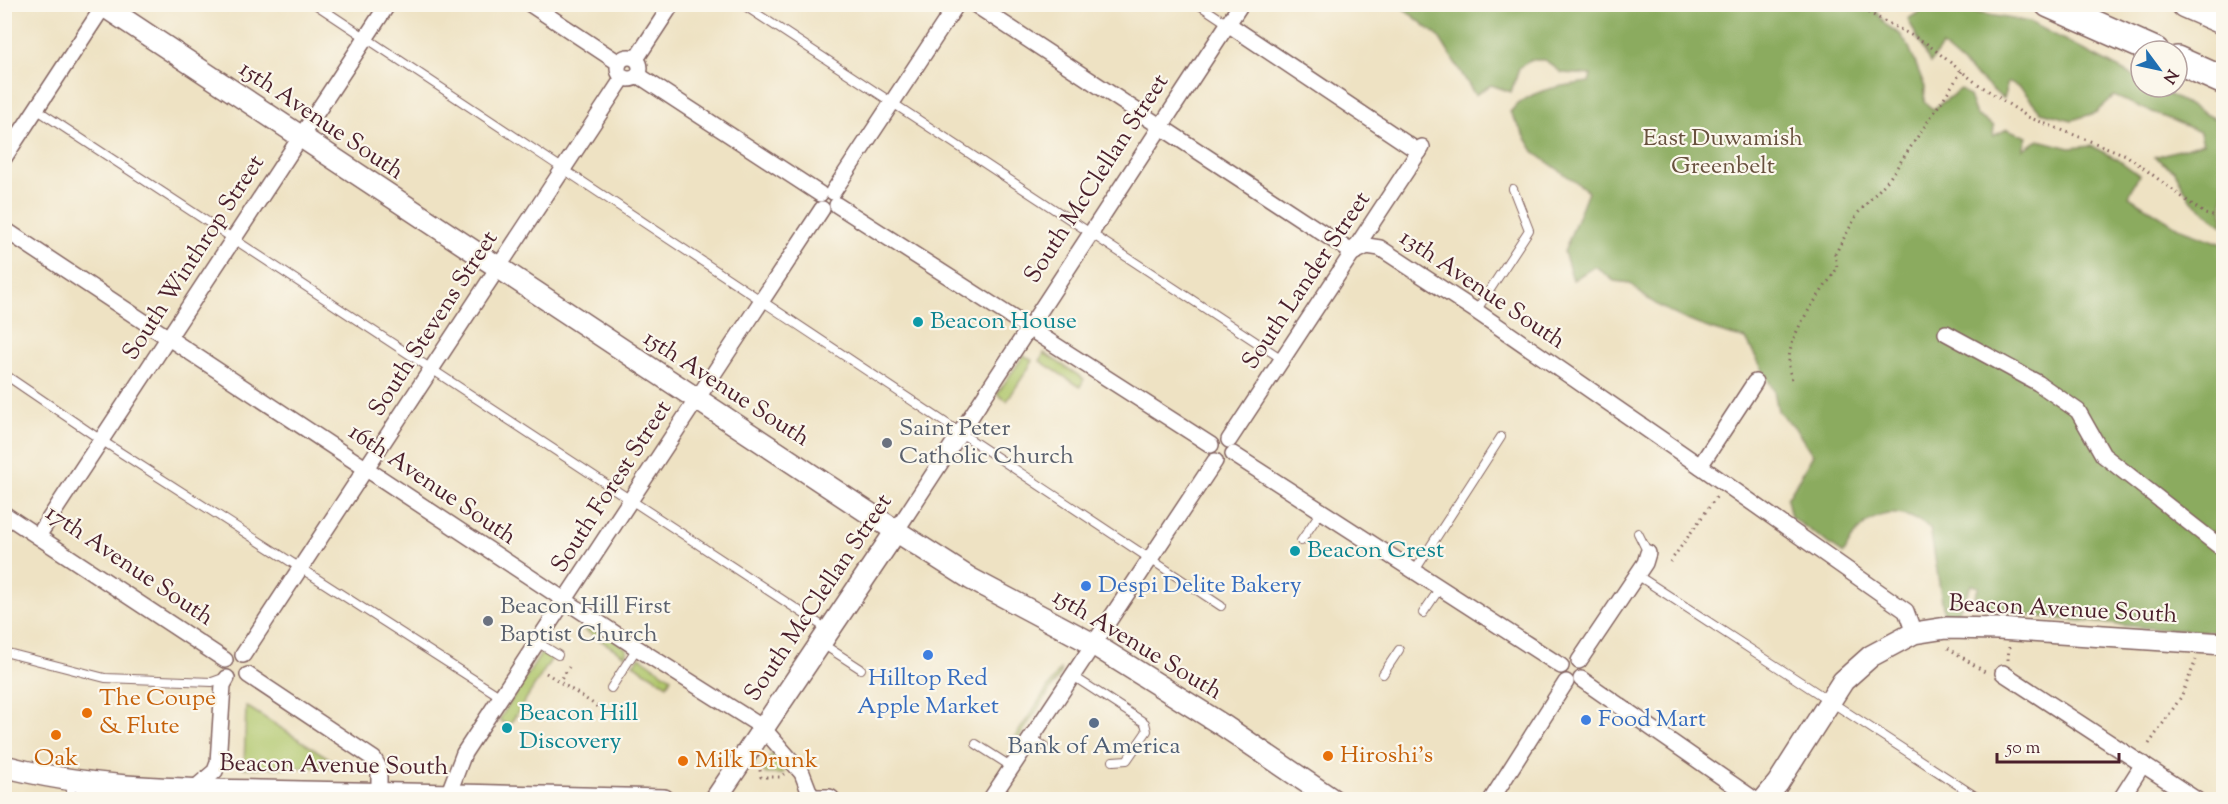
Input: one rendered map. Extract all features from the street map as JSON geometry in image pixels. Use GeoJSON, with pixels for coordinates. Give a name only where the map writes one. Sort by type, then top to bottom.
{"type":"FeatureCollection","features":[{"type":"Feature","properties":{"kind":"highway"},"geometry":{"type":"LineString","coordinates":[[2049,4],[2129,39]]}},
{"type":"Feature","properties":{"kind":"highway"},"geometry":{"type":"LineString","coordinates":[[2185,4],[2223,21]]}},
{"type":"Feature","properties":{"kind":"highway"},"geometry":{"type":"LineString","coordinates":[[2189,65],[2223,81]]}},
{"type":"Feature","properties":{"kind":"main road","name":"15th Avenue South"},"geometry":{"type":"LineString","coordinates":[[104,5],[497,269],[970,579],[1019,601],[1093,644],[1224,726],[1333,800]]}},
{"type":"Feature","properties":{"kind":"main road","name":"South McClellan Street"},"geometry":{"type":"LineString","coordinates":[[715,800],[896,531]]}},
{"type":"Feature","properties":{"kind":"main road","name":"Beacon Avenue South"},"geometry":{"type":"LineString","coordinates":[[1764,800],[1778,783],[1844,681],[1871,656],[1914,633],[1946,628],[1999,629],[2223,644]]}},
{"type":"Feature","properties":{"kind":"main road","name":"Beacon Avenue South"},"geometry":{"type":"LineString","coordinates":[[4,766],[47,777],[71,790],[188,794],[379,793],[449,798],[664,800]]}},
{"type":"Feature","properties":{"kind":"main road"},"geometry":{"type":"LineString","coordinates":[[807,800],[829,800]]}},
{"type":"Feature","properties":{"kind":"street","name":"South Winthrop Street"},"geometry":{"type":"LineString","coordinates":[[38,536],[387,4]]}},
{"type":"Feature","properties":{"kind":"street"},"geometry":{"type":"LineString","coordinates":[[530,4],[619,63]]}},
{"type":"Feature","properties":{"kind":"street"},"geometry":{"type":"LineString","coordinates":[[636,59],[672,4]]}},
{"type":"Feature","properties":{"kind":"street","name":"South Forest Street"},"geometry":{"type":"LineString","coordinates":[[449,798],[464,753],[957,4]]}},
{"type":"Feature","properties":{"kind":"street"},"geometry":{"type":"LineString","coordinates":[[974,4],[1353,253]]}},
{"type":"Feature","properties":{"kind":"street","name":"South McClellan Street"},"geometry":{"type":"LineString","coordinates":[[896,531],[1241,4]]}},
{"type":"Feature","properties":{"kind":"street"},"geometry":{"type":"LineString","coordinates":[[4,158],[104,5]]}},
{"type":"Feature","properties":{"kind":"street","name":"South Lander Street"},"geometry":{"type":"LineString","coordinates":[[1228,24],[1421,150],[1282,359],[1231,447]]}},
{"type":"Feature","properties":{"kind":"street"},"geometry":{"type":"LineString","coordinates":[[631,77],[641,67],[636,59],[627,57],[619,63],[618,71],[828,200],[1210,445]]}},
{"type":"Feature","properties":{"kind":"street","name":"South Stevens Street"},"geometry":{"type":"LineString","coordinates":[[243,655],[564,169],[631,77]]}},
{"type":"Feature","properties":{"kind":"street","name":"16th Avenue South"},"geometry":{"type":"LineString","coordinates":[[4,229],[637,648],[762,727],[802,773],[812,799]]}},
{"type":"Feature","properties":{"kind":"street","name":"13th Avenue South"},"geometry":{"type":"LineString","coordinates":[[1353,253],[1367,246],[1380,248],[1476,311],[1906,611],[1914,633]]}},
{"type":"Feature","properties":{"kind":"street"},"geometry":{"type":"LineString","coordinates":[[1946,333],[2038,383],[2078,411],[2103,455],[2223,550]]}},
{"type":"Feature","properties":{"kind":"street"},"geometry":{"type":"LineString","coordinates":[[1700,466],[1755,382]]}},
{"type":"Feature","properties":{"kind":"street"},"geometry":{"type":"LineString","coordinates":[[1231,447],[1224,463],[1215,461],[1209,453],[1210,445],[1219,438],[1414,572],[1561,666]]}},
{"type":"Feature","properties":{"kind":"street"},"geometry":{"type":"LineString","coordinates":[[990,800],[1012,767],[1037,742],[1072,676],[1215,461]]}},
{"type":"Feature","properties":{"kind":"street","name":"17th Avenue South"},"geometry":{"type":"LineString","coordinates":[[4,514],[225,660]]}},
{"type":"Feature","properties":{"kind":"street"},"geometry":{"type":"LineString","coordinates":[[1579,661],[1637,575],[1648,553]]}},
{"type":"Feature","properties":{"kind":"street"},"geometry":{"type":"LineString","coordinates":[[232,655],[243,655],[249,663],[248,675],[236,681],[227,677],[223,667],[225,660],[232,655]]}},
{"type":"Feature","properties":{"kind":"street"},"geometry":{"type":"LineString","coordinates":[[1570,660],[1579,661],[1584,669],[1581,680],[1575,684],[1566,682],[1560,674],[1561,666],[1570,660]]}},
{"type":"Feature","properties":{"kind":"street"},"geometry":{"type":"LineString","coordinates":[[2001,670],[2197,800]]}},
{"type":"Feature","properties":{"kind":"street"},"geometry":{"type":"LineString","coordinates":[[248,675],[374,759],[379,768],[379,793]]}},
{"type":"Feature","properties":{"kind":"street"},"geometry":{"type":"LineString","coordinates":[[188,794],[215,771],[220,758],[223,685],[227,677]]}},
{"type":"Feature","properties":{"kind":"street"},"geometry":{"type":"LineString","coordinates":[[1581,680],[1755,800]]}},
{"type":"Feature","properties":{"kind":"street"},"geometry":{"type":"LineString","coordinates":[[1491,800],[1566,682]]}},
{"type":"Feature","properties":{"kind":"street"},"geometry":{"type":"LineString","coordinates":[[2120,800],[2143,764]]}},
{"type":"Feature","properties":{"kind":"lane"},"geometry":{"type":"LineString","coordinates":[[315,4],[1221,606]]}},
{"type":"Feature","properties":{"kind":"lane"},"geometry":{"type":"LineString","coordinates":[[742,4],[1282,359]]}},
{"type":"Feature","properties":{"kind":"lane"},"geometry":{"type":"LineString","coordinates":[[1198,4],[1228,24]]}},
{"type":"Feature","properties":{"kind":"lane"},"geometry":{"type":"LineString","coordinates":[[36,109],[631,499],[824,636],[861,669]]}},
{"type":"Feature","properties":{"kind":"lane"},"geometry":{"type":"LineString","coordinates":[[1476,311],[1529,230],[1513,189]]}},
{"type":"Feature","properties":{"kind":"lane"},"geometry":{"type":"LineString","coordinates":[[4,374],[101,440],[501,698]]}},
{"type":"Feature","properties":{"kind":"lane"},"geometry":{"type":"LineString","coordinates":[[1414,572],[1501,437]]}},
{"type":"Feature","properties":{"kind":"lane"},"geometry":{"type":"LineString","coordinates":[[1301,541],[1322,510]]}},
{"type":"Feature","properties":{"kind":"lane"},"geometry":{"type":"LineString","coordinates":[[1638,532],[1648,553]]}},
{"type":"Feature","properties":{"kind":"lane"},"geometry":{"type":"LineString","coordinates":[[1637,575],[1981,800]]}},
{"type":"Feature","properties":{"kind":"lane"},"geometry":{"type":"LineString","coordinates":[[1423,613],[1440,588]]}},
{"type":"Feature","properties":{"kind":"lane"},"geometry":{"type":"LineString","coordinates":[[537,642],[558,655]]}},
{"type":"Feature","properties":{"kind":"lane"},"geometry":{"type":"LineString","coordinates":[[611,688],[637,648]]}},
{"type":"Feature","properties":{"kind":"lane"},"geometry":{"type":"LineString","coordinates":[[1383,674],[1399,650]]}},
{"type":"Feature","properties":{"kind":"lane"},"geometry":{"type":"LineString","coordinates":[[4,652],[105,678],[212,682],[227,677]]}},
{"type":"Feature","properties":{"kind":"lane"},"geometry":{"type":"LineString","coordinates":[[1072,676],[1145,723],[1147,732],[1127,759],[1113,761]]}},
{"type":"Feature","properties":{"kind":"lane"},"geometry":{"type":"LineString","coordinates":[[976,744],[1012,767]]}},
{"type":"Feature","properties":{"kind":"path"},"geometry":{"type":"LineString","coordinates":[[1852,4],[1926,43],[1962,72],[2028,117],[2126,155],[2205,214],[2223,219]]}},
{"type":"Feature","properties":{"kind":"path"},"geometry":{"type":"LineString","coordinates":[[1792,379],[1788,360],[1804,316],[1837,268],[1835,254],[1843,238],[1858,213],[1890,179],[1962,72]]}},
{"type":"Feature","properties":{"kind":"path"},"geometry":{"type":"LineString","coordinates":[[1670,562],[1718,494]]}},
{"type":"Feature","properties":{"kind":"path"},"geometry":{"type":"LineString","coordinates":[[1942,643],[2001,670],[2010,643]]}},
{"type":"Feature","properties":{"kind":"path"},"geometry":{"type":"LineString","coordinates":[[2149,744],[2181,697],[2196,660]]}},
{"type":"Feature","properties":{"kind":"path"},"geometry":{"type":"LineString","coordinates":[[562,678],[569,667]]}},
{"type":"Feature","properties":{"kind":"path"},"geometry":{"type":"LineString","coordinates":[[546,673],[603,710]]}},
{"type":"Feature","properties":{"kind":"path"},"geometry":{"type":"LineString","coordinates":[[756,778],[765,761]]}},
{"type":"Feature","properties":{"kind":"path"},"geometry":{"type":"LineString","coordinates":[[758,774],[761,777],[780,777],[784,774]]}},
{"type":"Feature","properties":{"kind":"green space","name":"East Duwamish Greenbelt"},"geometry":{"type":"Polygon","coordinates":[[[1399,5],[1872,5],[1886,25],[1900,34],[1909,47],[1925,87],[1924,102],[1933,109],[1961,89],[1969,96],[1976,115],[1994,126],[1993,136],[2007,129],[2027,137],[2023,149],[2039,140],[2070,148],[2091,146],[2117,159],[2139,175],[2129,196],[2181,229],[2223,244],[2223,632],[2159,629],[2012,614],[1987,608],[1975,596],[1979,587],[1971,585],[1958,612],[1944,614],[1930,528],[1903,515],[1880,516],[1869,521],[1860,529],[1844,554],[1791,517],[1787,499],[1813,455],[1795,428],[1778,411],[1774,391],[1746,339],[1699,325],[1668,311],[1654,303],[1630,283],[1614,281],[1595,266],[1573,280],[1564,252],[1588,191],[1535,153],[1510,112],[1526,98],[1536,93],[1589,82],[1591,75],[1562,73],[1545,60],[1530,60],[1519,68],[1511,92],[1491,85],[1475,95],[1439,37],[1399,5]]]}},
{"type":"Feature","properties":{"kind":"green space"},"geometry":{"type":"Polygon","coordinates":[[[1930,5],[2030,22],[2129,74],[2129,99],[2177,99],[2223,123],[2223,226],[2190,199],[2174,170],[2154,157],[2203,143],[2200,132],[2114,96],[2095,113],[2072,120],[2041,112],[2022,89],[2008,82],[2003,99],[1942,46],[1930,63],[1908,19],[1930,5]]]}},
{"type":"Feature","properties":{"kind":"green space"},"geometry":{"type":"Polygon","coordinates":[[[1044,353],[1084,379],[1080,387],[1040,361],[1044,353]]]}},
{"type":"Feature","properties":{"kind":"green space"},"geometry":{"type":"Polygon","coordinates":[[[1024,355],[1033,361],[1007,401],[997,394],[1024,355]]]}},
{"type":"Feature","properties":{"kind":"green space"},"geometry":{"type":"Polygon","coordinates":[[[584,620],[627,649],[625,656],[580,627],[584,620]]]}},
{"type":"Feature","properties":{"kind":"green space"},"geometry":{"type":"Polygon","coordinates":[[[544,649],[554,655],[509,726],[499,720],[544,649]]]}},
{"type":"Feature","properties":{"kind":"green space"},"geometry":{"type":"Polygon","coordinates":[[[640,657],[671,678],[667,685],[633,664],[640,657]]]}},
{"type":"Feature","properties":{"kind":"green space"},"geometry":{"type":"Polygon","coordinates":[[[1060,669],[1061,673],[1015,744],[1011,743],[1060,669]]]}},
{"type":"Feature","properties":{"kind":"green space"},"geometry":{"type":"Polygon","coordinates":[[[246,706],[343,767],[244,768],[246,706]]]}},
{"type":"Feature","properties":{"kind":"green space"},"geometry":{"type":"Polygon","coordinates":[[[772,754],[777,754],[785,770],[782,774],[766,774],[762,770],[772,754]]]}},
{"type":"Feature","properties":{"kind":"place","name":"Beacon House"},"geometry":{"type":"Point","coordinates":[918,322]}},
{"type":"Feature","properties":{"kind":"place","name":"Saint Peter Catholic Church"},"geometry":{"type":"Point","coordinates":[887,443]}},
{"type":"Feature","properties":{"kind":"place","name":"Beacon Crest"},"geometry":{"type":"Point","coordinates":[1295,551]}},
{"type":"Feature","properties":{"kind":"place","name":"Despi Delite Bakery"},"geometry":{"type":"Point","coordinates":[1086,586]}},
{"type":"Feature","properties":{"kind":"place","name":"Beacon Hill First Baptist Church"},"geometry":{"type":"Point","coordinates":[488,621]}},
{"type":"Feature","properties":{"kind":"place","name":"Hilltop Red Apple Market"},"geometry":{"type":"Point","coordinates":[928,655]}},
{"type":"Feature","properties":{"kind":"place","name":"The Coupe & Flute"},"geometry":{"type":"Point","coordinates":[87,713]}},
{"type":"Feature","properties":{"kind":"place","name":"Food Mart"},"geometry":{"type":"Point","coordinates":[1586,720]}},
{"type":"Feature","properties":{"kind":"place","name":"Bank of America"},"geometry":{"type":"Point","coordinates":[1094,723]}},
{"type":"Feature","properties":{"kind":"place","name":"Beacon Hill Discovery"},"geometry":{"type":"Point","coordinates":[507,728]}},
{"type":"Feature","properties":{"kind":"place","name":"Oak"},"geometry":{"type":"Point","coordinates":[56,735]}},
{"type":"Feature","properties":{"kind":"place","name":"Hiroshi's"},"geometry":{"type":"Point","coordinates":[1328,756]}},
{"type":"Feature","properties":{"kind":"place","name":"Milk Drunk"},"geometry":{"type":"Point","coordinates":[683,761]}}]}
